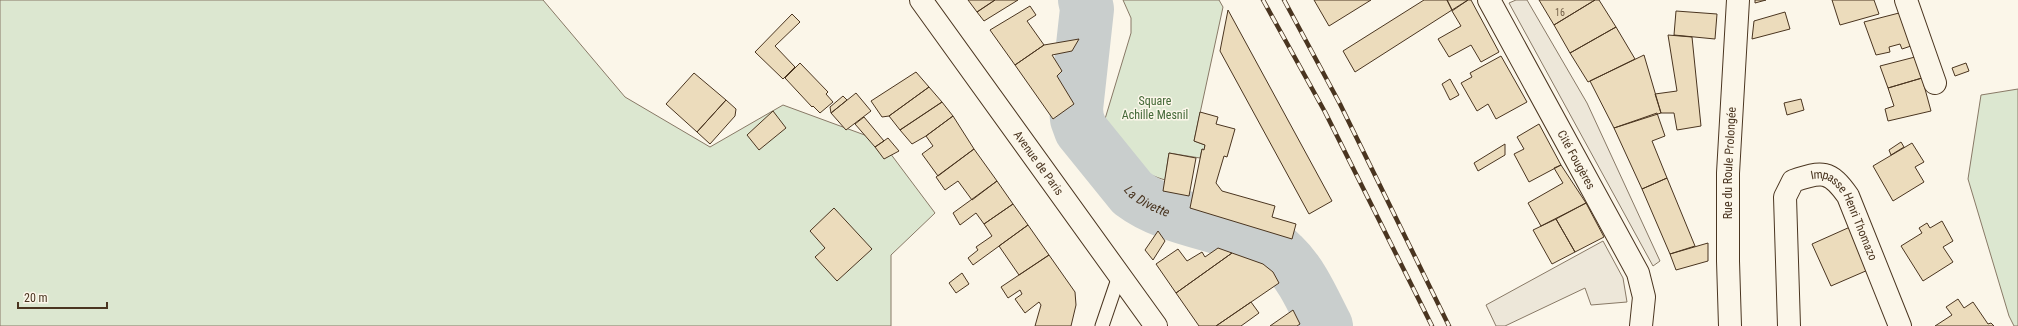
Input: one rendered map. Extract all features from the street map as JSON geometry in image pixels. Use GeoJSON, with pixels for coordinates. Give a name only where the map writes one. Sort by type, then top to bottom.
{"type":"FeatureCollection","features":[{"type":"Feature","properties":{"kind":"street","name":"Avenue de Paris"},"geometry":{"type":"LineString","coordinates":[[921,0],[1156,326]]}},
{"type":"Feature","properties":{"kind":"street","name":"Cité Fougères"},"geometry":{"type":"LineString","coordinates":[[1489,0],[1638,273],[1644,297],[1641,326]]}},
{"type":"Feature","properties":{"kind":"street","name":"Rue du Roule Prolongée"},"geometry":{"type":"LineString","coordinates":[[1730,326],[1728,173],[1738,0]]}},
{"type":"Feature","properties":{"kind":"street"},"geometry":{"type":"LineString","coordinates":[[1906,0],[1935,83]]}},
{"type":"Feature","properties":{"kind":"street","name":"Impasse Henri Thomazo"},"geometry":{"type":"LineString","coordinates":[[1789,326],[1785,197],[1793,181],[1822,174],[1837,180],[1848,196],[1900,326]]}},
{"type":"Feature","properties":{"kind":"lane"},"geometry":{"type":"LineString","coordinates":[[1102,326],[1119,276]]}},
{"type":"Feature","properties":{"kind":"green space"},"geometry":{"type":"Polygon","coordinates":[[[0,0],[543,0],[625,97],[710,147],[783,105],[881,141],[935,213],[891,255],[891,326],[0,326],[0,0]]]}},
{"type":"Feature","properties":{"kind":"green space","name":"Square Achille Mesnil"},"geometry":{"type":"Polygon","coordinates":[[[1123,0],[1219,0],[1223,7],[1194,141],[1205,145],[1204,150],[1202,149],[1200,158],[1169,153],[1165,180],[1143,171],[1119,151],[1105,119],[1131,33],[1131,18],[1123,0]]]}},
{"type":"Feature","properties":{"kind":"green space"},"geometry":{"type":"Polygon","coordinates":[[[2018,89],[2018,326],[2014,326],[2009,316],[1968,179],[1981,95],[2018,89]]]}},
{"type":"Feature","properties":{"kind":"shaded area"},"geometry":{"type":"Polygon","coordinates":[[[1516,0],[1527,0],[1587,103],[1660,261],[1653,266],[1509,3],[1516,0]]]}},
{"type":"Feature","properties":{"kind":"shaded area"},"geometry":{"type":"Polygon","coordinates":[[[1603,241],[1623,278],[1627,302],[1591,305],[1585,288],[1505,326],[1496,326],[1486,305],[1603,241]]]}},
{"type":"Feature","properties":{"kind":"building"},"geometry":{"type":"Polygon","coordinates":[[[968,0],[995,0],[977,12],[968,0]]]}},
{"type":"Feature","properties":{"kind":"building"},"geometry":{"type":"Polygon","coordinates":[[[995,0],[1018,0],[984,21],[977,12],[995,0]]]}},
{"type":"Feature","properties":{"kind":"building"},"geometry":{"type":"Polygon","coordinates":[[[1314,0],[1371,0],[1329,26],[1314,0]]]}},
{"type":"Feature","properties":{"kind":"building"},"geometry":{"type":"Polygon","coordinates":[[[1424,0],[1447,0],[1452,10],[1355,72],[1343,51],[1424,0]]]}},
{"type":"Feature","properties":{"kind":"building"},"geometry":{"type":"Polygon","coordinates":[[[1447,0],[1468,0],[1452,10],[1447,0]]]}},
{"type":"Feature","properties":{"kind":"building"},"geometry":{"type":"Polygon","coordinates":[[[1468,0],[1471,0],[1499,52],[1481,62],[1471,45],[1449,57],[1438,39],[1461,26],[1452,11],[1468,0]]]}},
{"type":"Feature","properties":{"kind":"building"},"geometry":{"type":"Polygon","coordinates":[[[1539,0],[1595,0],[1554,25],[1539,0]]]}},
{"type":"Feature","properties":{"kind":"building"},"geometry":{"type":"Polygon","coordinates":[[[1595,0],[1599,0],[1616,27],[1570,53],[1554,25],[1595,0]]]}},
{"type":"Feature","properties":{"kind":"building"},"geometry":{"type":"Polygon","coordinates":[[[1755,0],[1766,0],[1755,3],[1755,0]]]}},
{"type":"Feature","properties":{"kind":"building"},"geometry":{"type":"Polygon","coordinates":[[[1832,0],[1874,0],[1879,14],[1840,25],[1832,0]]]}},
{"type":"Feature","properties":{"kind":"building"},"geometry":{"type":"Polygon","coordinates":[[[1030,6],[1036,15],[1027,21],[1044,45],[1015,65],[990,30],[1030,6]]]}},
{"type":"Feature","properties":{"kind":"building"},"geometry":{"type":"Polygon","coordinates":[[[1228,10],[1332,201],[1309,214],[1220,51],[1228,10]]]}},
{"type":"Feature","properties":{"kind":"building"},"geometry":{"type":"Polygon","coordinates":[[[1676,11],[1717,14],[1715,39],[1674,35],[1676,11]]]}},
{"type":"Feature","properties":{"kind":"building"},"geometry":{"type":"Polygon","coordinates":[[[1785,12],[1790,29],[1752,39],[1754,21],[1785,12]]]}},
{"type":"Feature","properties":{"kind":"building"},"geometry":{"type":"Polygon","coordinates":[[[1899,13],[1911,46],[1902,49],[1900,44],[1889,47],[1890,52],[1876,55],[1864,22],[1899,13]]]}},
{"type":"Feature","properties":{"kind":"building"},"geometry":{"type":"Polygon","coordinates":[[[792,14],[800,22],[775,46],[795,67],[783,79],[755,52],[792,14]]]}},
{"type":"Feature","properties":{"kind":"building"},"geometry":{"type":"Polygon","coordinates":[[[1616,27],[1635,59],[1588,82],[1570,53],[1616,27]]]}},
{"type":"Feature","properties":{"kind":"building"},"geometry":{"type":"Polygon","coordinates":[[[1668,35],[1692,37],[1701,126],[1677,130],[1674,113],[1661,113],[1655,94],[1677,91],[1668,35]]]}},
{"type":"Feature","properties":{"kind":"building"},"geometry":{"type":"Polygon","coordinates":[[[1079,39],[1072,51],[1052,55],[1062,71],[1057,76],[1074,104],[1053,119],[1015,65],[1044,45],[1079,39]]]}},
{"type":"Feature","properties":{"kind":"building"},"geometry":{"type":"Polygon","coordinates":[[[1644,55],[1661,113],[1614,128],[1590,81],[1644,55]]]}},
{"type":"Feature","properties":{"kind":"building"},"geometry":{"type":"Polygon","coordinates":[[[1501,56],[1527,102],[1496,119],[1488,104],[1477,111],[1461,83],[1472,77],[1470,73],[1501,56]]]}},
{"type":"Feature","properties":{"kind":"building"},"geometry":{"type":"Polygon","coordinates":[[[1915,57],[1922,78],[1888,88],[1880,66],[1915,57]]]}},
{"type":"Feature","properties":{"kind":"building"},"geometry":{"type":"Polygon","coordinates":[[[800,63],[828,92],[826,94],[833,102],[820,113],[813,106],[812,107],[785,78],[800,63]]]}},
{"type":"Feature","properties":{"kind":"building"},"geometry":{"type":"Polygon","coordinates":[[[1966,63],[1969,71],[1955,76],[1952,68],[1966,63]]]}},
{"type":"Feature","properties":{"kind":"building"},"geometry":{"type":"Polygon","coordinates":[[[916,72],[929,87],[889,116],[882,117],[871,101],[916,72]]]}},
{"type":"Feature","properties":{"kind":"building"},"geometry":{"type":"Polygon","coordinates":[[[694,73],[726,100],[697,132],[666,104],[694,73]]]}},
{"type":"Feature","properties":{"kind":"building"},"geometry":{"type":"Polygon","coordinates":[[[1922,78],[1931,111],[1888,121],[1885,109],[1894,106],[1888,88],[1922,78]]]}},
{"type":"Feature","properties":{"kind":"building"},"geometry":{"type":"Polygon","coordinates":[[[1450,79],[1459,95],[1450,100],[1442,84],[1450,79]]]}},
{"type":"Feature","properties":{"kind":"building"},"geometry":{"type":"Polygon","coordinates":[[[929,87],[942,102],[900,130],[889,116],[929,87]]]}},
{"type":"Feature","properties":{"kind":"building"},"geometry":{"type":"Polygon","coordinates":[[[856,93],[871,111],[846,130],[831,113],[856,93]]]}},
{"type":"Feature","properties":{"kind":"building"},"geometry":{"type":"Polygon","coordinates":[[[843,96],[847,100],[831,113],[830,107],[843,96]]]}},
{"type":"Feature","properties":{"kind":"building"},"geometry":{"type":"Polygon","coordinates":[[[1801,99],[1804,110],[1787,115],[1784,103],[1801,99]]]}},
{"type":"Feature","properties":{"kind":"building"},"geometry":{"type":"Polygon","coordinates":[[[726,100],[736,109],[735,116],[710,144],[697,132],[726,100]]]}},
{"type":"Feature","properties":{"kind":"building"},"geometry":{"type":"Polygon","coordinates":[[[942,102],[953,116],[926,136],[912,144],[900,130],[942,102]]]}},
{"type":"Feature","properties":{"kind":"building"},"geometry":{"type":"Polygon","coordinates":[[[773,111],[786,128],[759,150],[747,135],[773,111]]]}},
{"type":"Feature","properties":{"kind":"building"},"geometry":{"type":"Polygon","coordinates":[[[1200,112],[1218,117],[1216,124],[1235,129],[1227,157],[1224,156],[1216,183],[1222,191],[1275,206],[1272,217],[1296,224],[1292,239],[1190,208],[1202,149],[1204,150],[1205,145],[1194,141],[1200,112]]]}},
{"type":"Feature","properties":{"kind":"building"},"geometry":{"type":"Polygon","coordinates":[[[1657,113],[1665,136],[1652,141],[1667,178],[1642,189],[1614,128],[1657,113]]]}},
{"type":"Feature","properties":{"kind":"building"},"geometry":{"type":"Polygon","coordinates":[[[953,116],[974,149],[938,176],[922,154],[933,146],[926,136],[953,116]]]}},
{"type":"Feature","properties":{"kind":"building"},"geometry":{"type":"Polygon","coordinates":[[[864,117],[884,141],[875,147],[855,124],[864,117]]]}},
{"type":"Feature","properties":{"kind":"building"},"geometry":{"type":"Polygon","coordinates":[[[1539,124],[1561,165],[1529,182],[1514,154],[1524,149],[1517,137],[1539,124]]]}},
{"type":"Feature","properties":{"kind":"building"},"geometry":{"type":"Polygon","coordinates":[[[888,138],[899,151],[884,159],[875,147],[888,138]]]}},
{"type":"Feature","properties":{"kind":"building"},"geometry":{"type":"Polygon","coordinates":[[[1901,142],[1904,147],[1891,155],[1889,150],[1901,142]]]}},
{"type":"Feature","properties":{"kind":"building"},"geometry":{"type":"Polygon","coordinates":[[[1912,143],[1924,162],[1915,167],[1924,182],[1893,201],[1873,166],[1912,143]]]}},
{"type":"Feature","properties":{"kind":"building"},"geometry":{"type":"Polygon","coordinates":[[[1505,144],[1505,155],[1478,171],[1474,163],[1505,144]]]}},
{"type":"Feature","properties":{"kind":"building"},"geometry":{"type":"Polygon","coordinates":[[[974,149],[997,181],[972,200],[958,181],[945,190],[936,177],[974,149]]]}},
{"type":"Feature","properties":{"kind":"building"},"geometry":{"type":"Polygon","coordinates":[[[1169,153],[1196,158],[1189,196],[1163,191],[1169,153]]]}},
{"type":"Feature","properties":{"kind":"building"},"geometry":{"type":"Polygon","coordinates":[[[1561,165],[1586,203],[1541,226],[1528,203],[1563,183],[1554,168],[1561,165]]]}},
{"type":"Feature","properties":{"kind":"building"},"geometry":{"type":"Polygon","coordinates":[[[1667,178],[1695,246],[1670,254],[1642,189],[1667,178]]]}},
{"type":"Feature","properties":{"kind":"building"},"geometry":{"type":"Polygon","coordinates":[[[997,181],[1013,204],[984,224],[976,213],[960,225],[953,213],[997,181]]]}},
{"type":"Feature","properties":{"kind":"building"},"geometry":{"type":"Polygon","coordinates":[[[1586,203],[1604,237],[1575,252],[1556,219],[1586,203]]]}},
{"type":"Feature","properties":{"kind":"building"},"geometry":{"type":"Polygon","coordinates":[[[1013,204],[1028,225],[973,265],[968,258],[978,250],[976,247],[992,236],[984,224],[1013,204]]]}},
{"type":"Feature","properties":{"kind":"building"},"geometry":{"type":"Polygon","coordinates":[[[834,208],[872,249],[837,281],[815,257],[825,248],[810,231],[834,208]]]}},
{"type":"Feature","properties":{"kind":"building"},"geometry":{"type":"Polygon","coordinates":[[[1556,219],[1575,252],[1552,264],[1533,230],[1556,219]]]}},
{"type":"Feature","properties":{"kind":"building"},"geometry":{"type":"Polygon","coordinates":[[[1942,221],[1953,241],[1943,247],[1953,262],[1923,281],[1901,246],[1922,233],[1919,228],[1927,223],[1930,228],[1942,221]]]}},
{"type":"Feature","properties":{"kind":"building"},"geometry":{"type":"Polygon","coordinates":[[[1028,225],[1049,255],[1019,275],[999,246],[1028,225]]]}},
{"type":"Feature","properties":{"kind":"building"},"geometry":{"type":"Polygon","coordinates":[[[1850,227],[1868,270],[1831,286],[1812,244],[1850,227]]]}},
{"type":"Feature","properties":{"kind":"building"},"geometry":{"type":"Polygon","coordinates":[[[1158,231],[1165,241],[1153,260],[1145,250],[1158,231]]]}},
{"type":"Feature","properties":{"kind":"building"},"geometry":{"type":"Polygon","coordinates":[[[1708,243],[1708,261],[1676,270],[1670,254],[1708,243]]]}},
{"type":"Feature","properties":{"kind":"building"},"geometry":{"type":"Polygon","coordinates":[[[1218,248],[1232,253],[1176,293],[1156,264],[1178,249],[1187,261],[1202,252],[1205,257],[1218,248]]]}},
{"type":"Feature","properties":{"kind":"building"},"geometry":{"type":"Polygon","coordinates":[[[1232,253],[1263,264],[1273,272],[1279,283],[1216,326],[1199,326],[1176,293],[1232,253]]]}},
{"type":"Feature","properties":{"kind":"building"},"geometry":{"type":"Polygon","coordinates":[[[1049,255],[1075,292],[1076,305],[1071,326],[1035,326],[1041,305],[1039,302],[1025,313],[1015,299],[1022,294],[1020,290],[1008,298],[1001,287],[1049,255]]]}},
{"type":"Feature","properties":{"kind":"building"},"geometry":{"type":"Polygon","coordinates":[[[962,273],[969,284],[956,293],[949,283],[962,273]]]}},
{"type":"Feature","properties":{"kind":"building"},"geometry":{"type":"Polygon","coordinates":[[[1958,299],[1964,308],[1973,302],[1988,324],[1991,323],[1994,326],[1935,326],[1952,315],[1946,307],[1958,299]]]}},
{"type":"Feature","properties":{"kind":"building"},"geometry":{"type":"Polygon","coordinates":[[[1251,302],[1259,313],[1241,326],[1216,326],[1251,302]]]}},
{"type":"Feature","properties":{"kind":"building"},"geometry":{"type":"Polygon","coordinates":[[[1293,310],[1300,324],[1297,326],[1270,326],[1293,310]]]}},
{"type":"Feature","properties":{"kind":"waterway","name":"La Divette"},"geometry":{"type":"LineString","coordinates":[[1085,0],[1087,9],[1076,109],[1077,119],[1081,130],[1132,193],[1143,201],[1181,217],[1254,238],[1273,247],[1290,263],[1296,271],[1326,326]]}},
{"type":"Feature","properties":{"kind":"railway"},"geometry":{"type":"LineString","coordinates":[[1263,0],[1325,112],[1432,326]]}},
{"type":"Feature","properties":{"kind":"railway"},"geometry":{"type":"LineString","coordinates":[[1284,0],[1340,104],[1449,326]]}}]}
